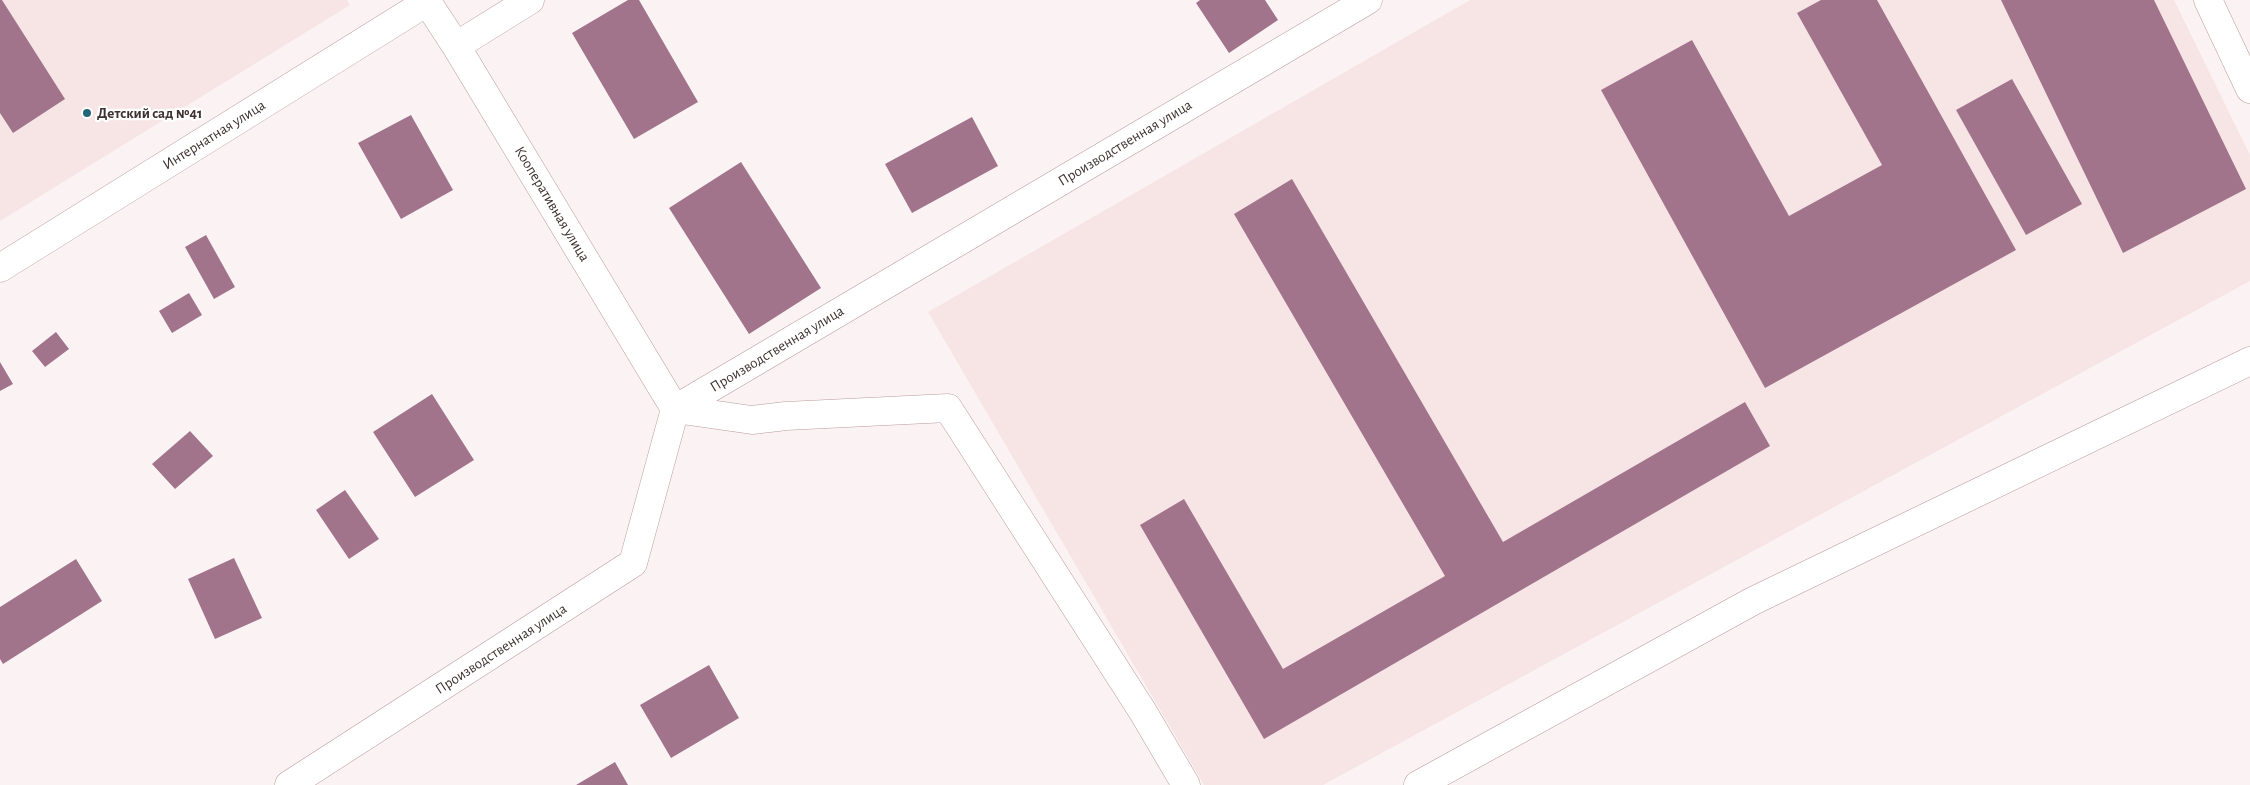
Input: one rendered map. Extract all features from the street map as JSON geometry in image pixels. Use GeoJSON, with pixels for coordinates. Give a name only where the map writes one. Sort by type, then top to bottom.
{"type":"FeatureCollection","features":[{"type":"Feature","properties":{"kind":"street"},"geometry":{"type":"LineString","coordinates":[[456,46],[530,0]]}},
{"type":"Feature","properties":{"kind":"street","name":"Производственная улица"},"geometry":{"type":"LineString","coordinates":[[290,785],[633,563],[675,409],[1368,0]]}},
{"type":"Feature","properties":{"kind":"street"},"geometry":{"type":"LineString","coordinates":[[2208,0],[2250,88]]}},
{"type":"Feature","properties":{"kind":"street","name":"Кооперативная улица"},"geometry":{"type":"LineString","coordinates":[[427,1],[675,409]]}},
{"type":"Feature","properties":{"kind":"street","name":"Интернатная улица"},"geometry":{"type":"LineString","coordinates":[[0,268],[427,1]]}},
{"type":"Feature","properties":{"kind":"street"},"geometry":{"type":"LineString","coordinates":[[1418,785],[1753,601],[2250,361]]}},
{"type":"Feature","properties":{"kind":"street"},"geometry":{"type":"LineString","coordinates":[[675,409],[752,420],[786,416],[948,408],[1143,712],[1186,785]]}},
{"type":"Feature","properties":{"kind":"shaded area","name":"Детский сад №41"},"geometry":{"type":"Polygon","coordinates":[[[0,0],[347,0],[350,5],[0,221],[0,0]]]}},
{"type":"Feature","properties":{"kind":"shaded area"},"geometry":{"type":"Polygon","coordinates":[[[1470,0],[2174,0],[2250,155],[2250,281],[1323,785],[1204,785],[928,312],[1470,0]]]}},
{"type":"Feature","properties":{"kind":"building"},"geometry":{"type":"Polygon","coordinates":[[[0,0],[2,0],[65,99],[13,133],[0,113],[0,0]]]}},
{"type":"Feature","properties":{"kind":"building"},"geometry":{"type":"Polygon","coordinates":[[[628,0],[639,0],[698,102],[634,139],[572,33],[628,0]]]}},
{"type":"Feature","properties":{"kind":"building"},"geometry":{"type":"Polygon","coordinates":[[[1200,0],[1265,0],[1278,20],[1229,53],[1196,3],[1200,0]]]}},
{"type":"Feature","properties":{"kind":"building"},"geometry":{"type":"Polygon","coordinates":[[[1821,0],[1877,0],[2016,250],[1765,388],[1601,90],[1692,40],[1789,216],[1882,165],[1797,13],[1821,0]]]}},
{"type":"Feature","properties":{"kind":"building"},"geometry":{"type":"Polygon","coordinates":[[[2001,0],[2154,0],[2246,189],[2123,253],[2001,0]]]}},
{"type":"Feature","properties":{"kind":"building"},"geometry":{"type":"Polygon","coordinates":[[[2012,79],[2082,204],[2026,235],[1956,110],[2012,79]]]}},
{"type":"Feature","properties":{"kind":"building"},"geometry":{"type":"Polygon","coordinates":[[[411,115],[453,190],[401,219],[358,143],[411,115]]]}},
{"type":"Feature","properties":{"kind":"building"},"geometry":{"type":"Polygon","coordinates":[[[972,117],[998,166],[912,213],[885,164],[972,117]]]}},
{"type":"Feature","properties":{"kind":"building"},"geometry":{"type":"Polygon","coordinates":[[[741,162],[821,288],[749,334],[669,208],[741,162]]]}},
{"type":"Feature","properties":{"kind":"building"},"geometry":{"type":"Polygon","coordinates":[[[1292,179],[1503,542],[1745,402],[1770,446],[1264,739],[1140,525],[1184,499],[1283,669],[1445,576],[1234,214],[1292,179]]]}},
{"type":"Feature","properties":{"kind":"building"},"geometry":{"type":"Polygon","coordinates":[[[206,235],[235,287],[214,299],[185,247],[206,235]]]}},
{"type":"Feature","properties":{"kind":"building"},"geometry":{"type":"Polygon","coordinates":[[[189,293],[202,315],[172,333],[159,311],[189,293]]]}},
{"type":"Feature","properties":{"kind":"building"},"geometry":{"type":"Polygon","coordinates":[[[56,332],[69,349],[45,367],[32,351],[56,332]]]}},
{"type":"Feature","properties":{"kind":"building"},"geometry":{"type":"Polygon","coordinates":[[[0,362],[13,384],[0,391],[0,362]]]}},
{"type":"Feature","properties":{"kind":"building"},"geometry":{"type":"Polygon","coordinates":[[[432,394],[474,460],[415,497],[373,432],[432,394]]]}},
{"type":"Feature","properties":{"kind":"building"},"geometry":{"type":"Polygon","coordinates":[[[190,431],[213,456],[175,489],[152,464],[190,431]]]}},
{"type":"Feature","properties":{"kind":"building"},"geometry":{"type":"Polygon","coordinates":[[[345,490],[379,539],[349,559],[316,510],[345,490]]]}},
{"type":"Feature","properties":{"kind":"building"},"geometry":{"type":"Polygon","coordinates":[[[234,558],[262,618],[215,639],[188,579],[234,558]]]}},
{"type":"Feature","properties":{"kind":"building"},"geometry":{"type":"Polygon","coordinates":[[[76,559],[102,601],[3,664],[0,659],[0,607],[76,559]]]}},
{"type":"Feature","properties":{"kind":"building"},"geometry":{"type":"Polygon","coordinates":[[[709,665],[739,718],[671,758],[640,705],[709,665]]]}},
{"type":"Feature","properties":{"kind":"building"},"geometry":{"type":"Polygon","coordinates":[[[615,762],[628,785],[576,785],[615,762]]]}},
{"type":"Feature","properties":{"kind":"place","name":"Детский сад №41"},"geometry":{"type":"Point","coordinates":[87,113]}}]}
